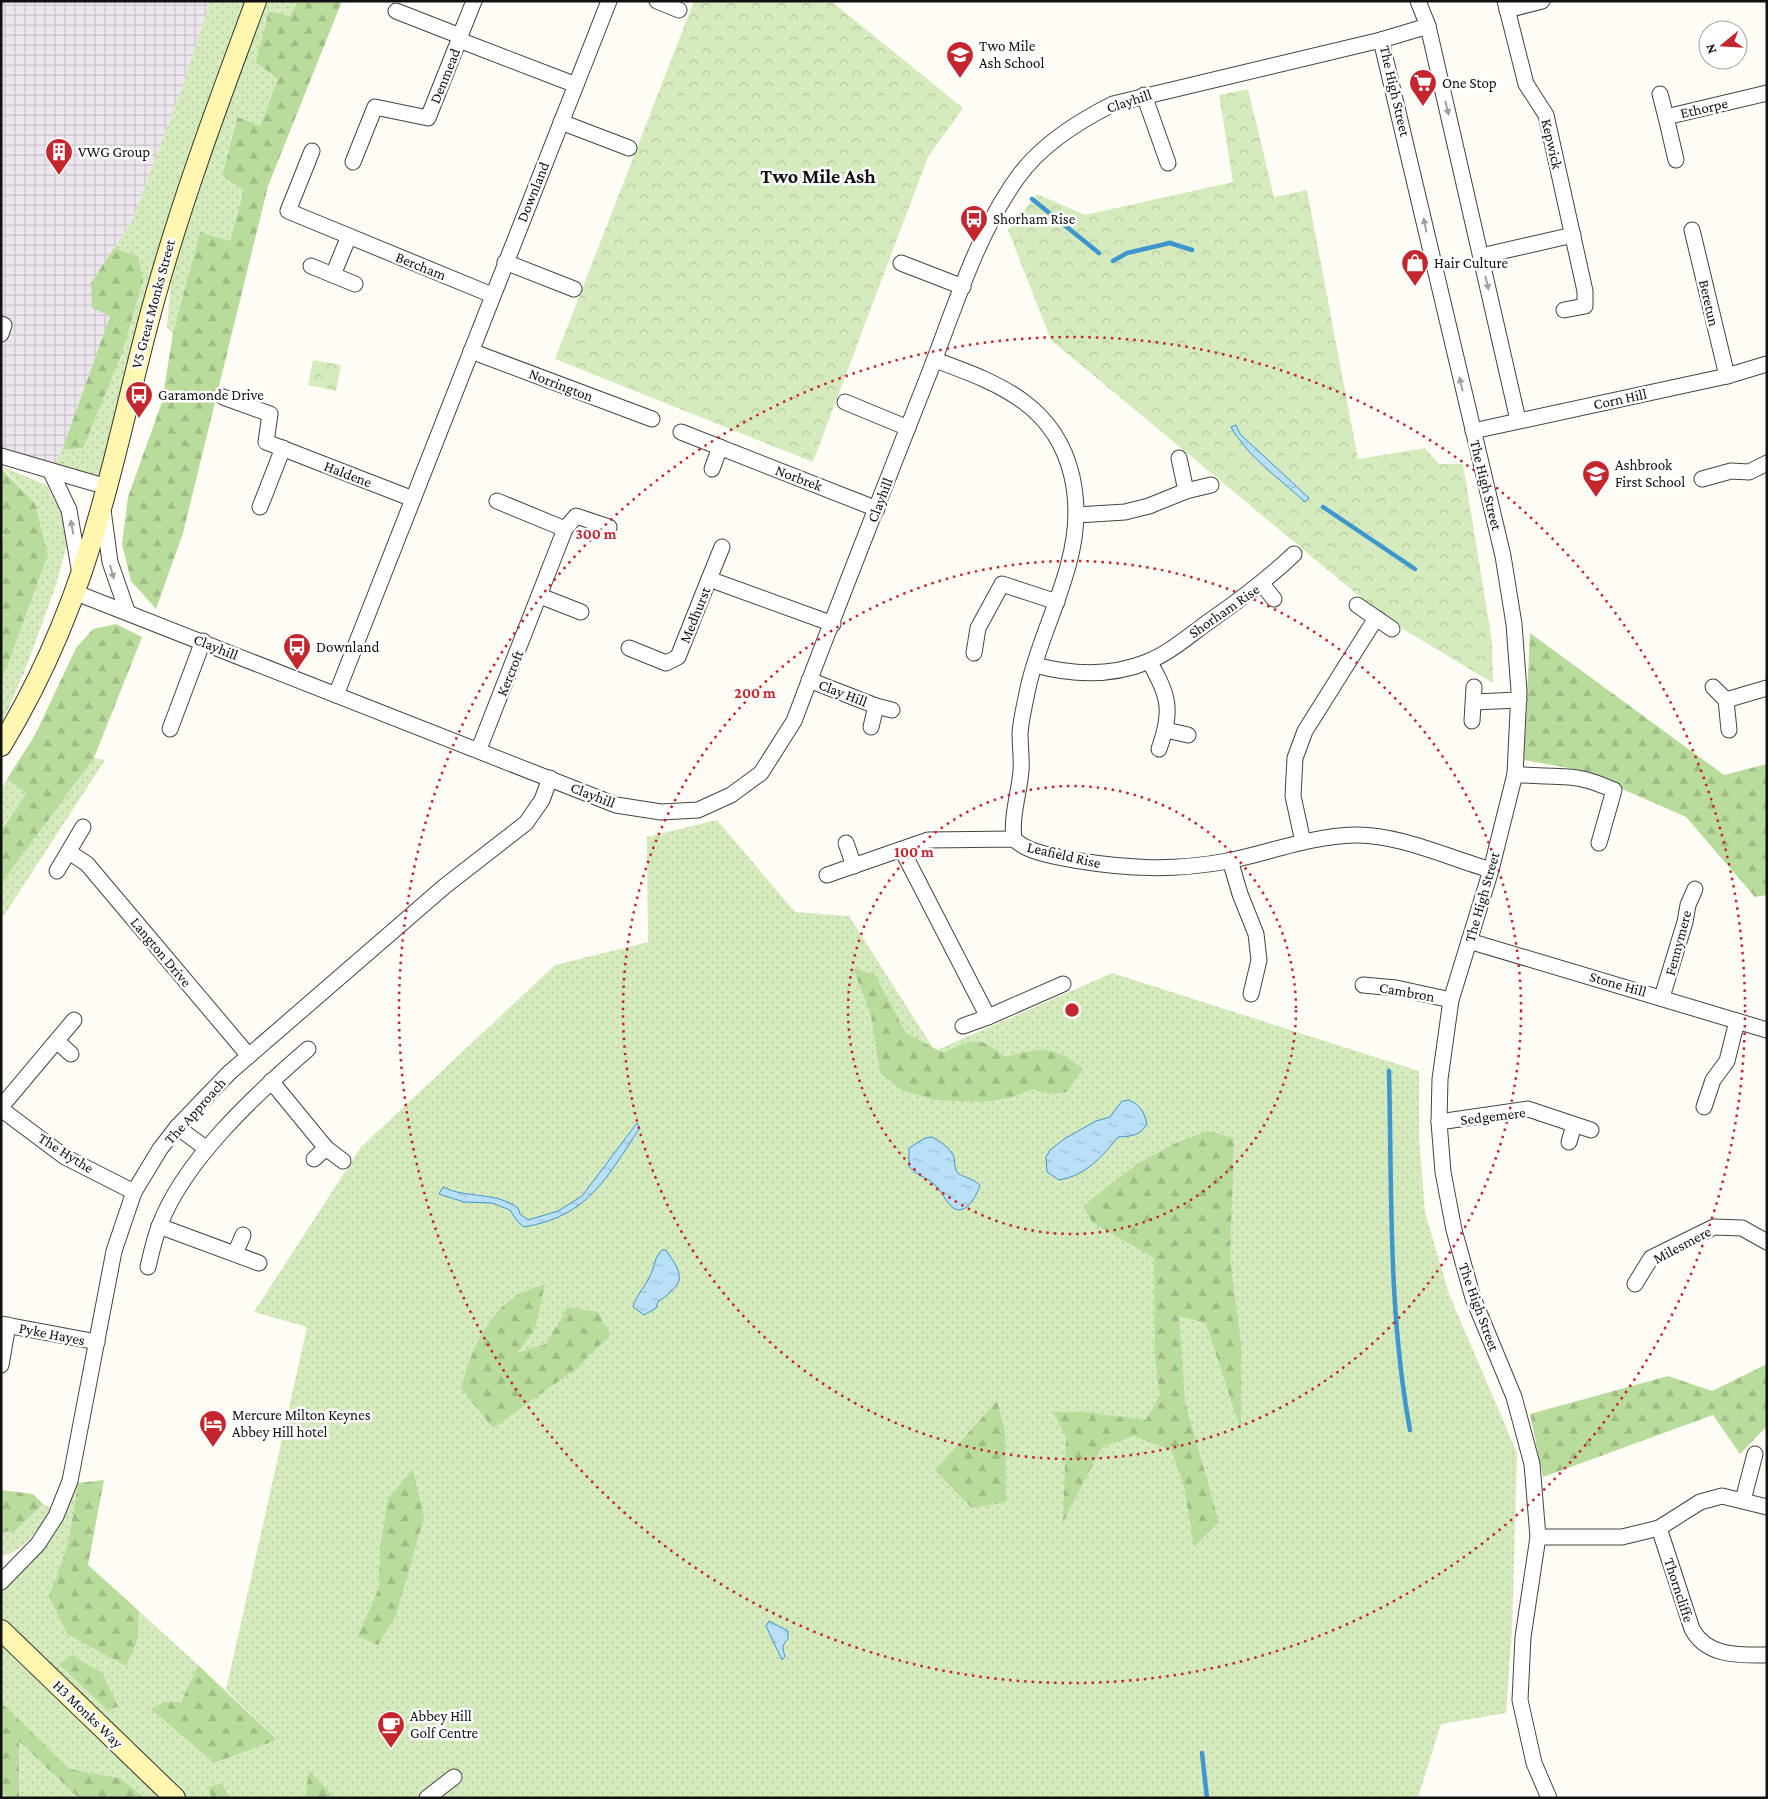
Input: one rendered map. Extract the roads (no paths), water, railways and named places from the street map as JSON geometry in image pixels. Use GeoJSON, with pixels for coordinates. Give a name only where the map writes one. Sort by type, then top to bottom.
{"type":"FeatureCollection","features":[{"type":"Feature","properties":{"kind":"street","name":"V5 Great Monks Street"},"geometry":{"type":"LineString","coordinates":[[1,746],[37,681],[77,584],[102,506],[138,356],[175,224],[256,1]]}},
{"type":"Feature","properties":{"kind":"street","name":"Denmead"},"geometry":{"type":"LineString","coordinates":[[353,162],[375,107],[428,118],[474,1]]}},
{"type":"Feature","properties":{"kind":"street","name":"Downland"},"geometry":{"type":"LineString","coordinates":[[336,695],[608,1]]}},
{"type":"Feature","properties":{"kind":"street"},"geometry":{"type":"LineString","coordinates":[[658,1],[679,10]]}},
{"type":"Feature","properties":{"kind":"street"},"geometry":{"type":"LineString","coordinates":[[1418,1],[1428,26],[1518,420]]}},
{"type":"Feature","properties":{"kind":"street"},"geometry":{"type":"LineString","coordinates":[[1506,6],[1542,1]]}},
{"type":"Feature","properties":{"kind":"street","name":"Kepwick"},"geometry":{"type":"LineString","coordinates":[[1506,6],[1526,84],[1546,115],[1586,291],[1585,306],[1564,310]]}},
{"type":"Feature","properties":{"kind":"street","name":"Denmead"},"geometry":{"type":"LineString","coordinates":[[396,11],[576,85]]}},
{"type":"Feature","properties":{"kind":"street","name":"The High Street"},"geometry":{"type":"LineString","coordinates":[[1428,26],[1381,40],[1503,556],[1514,624],[1519,700],[1515,774],[1491,870],[1451,1000],[1440,1080],[1439,1122],[1443,1172],[1454,1230],[1473,1298],[1514,1397],[1532,1464],[1538,1537],[1523,1637],[1520,1700],[1534,1763],[1549,1798]]}},
{"type":"Feature","properties":{"kind":"street","name":"Clayhill"},"geometry":{"type":"LineString","coordinates":[[77,584],[127,611],[336,695],[479,749],[616,805],[661,812],[698,810],[731,795],[761,773],[794,721],[963,287],[998,207],[1019,175],[1036,157],[1082,120],[1114,104],[1144,95],[1381,40]]}},
{"type":"Feature","properties":{"kind":"street","name":"Ethorpe"},"geometry":{"type":"LineString","coordinates":[[1660,94],[1666,117],[1767,93]]}},
{"type":"Feature","properties":{"kind":"street"},"geometry":{"type":"LineString","coordinates":[[1144,95],[1168,163]]}},
{"type":"Feature","properties":{"kind":"street"},"geometry":{"type":"LineString","coordinates":[[1666,117],[1676,160]]}},
{"type":"Feature","properties":{"kind":"street"},"geometry":{"type":"LineString","coordinates":[[561,122],[629,148]]}},
{"type":"Feature","properties":{"kind":"street","name":"Bercham"},"geometry":{"type":"LineString","coordinates":[[312,151],[288,211],[492,295]]}},
{"type":"Feature","properties":{"kind":"street","name":"Beretun"},"geometry":{"type":"LineString","coordinates":[[1692,230],[1726,376]]}},
{"type":"Feature","properties":{"kind":"street"},"geometry":{"type":"LineString","coordinates":[[1481,256],[1573,235]]}},
{"type":"Feature","properties":{"kind":"street"},"geometry":{"type":"LineString","coordinates":[[333,276],[349,236]]}},
{"type":"Feature","properties":{"kind":"street"},"geometry":{"type":"LineString","coordinates":[[505,262],[574,289]]}},
{"type":"Feature","properties":{"kind":"street"},"geometry":{"type":"LineString","coordinates":[[901,263],[963,287]]}},
{"type":"Feature","properties":{"kind":"street"},"geometry":{"type":"LineString","coordinates":[[311,266],[355,284]]}},
{"type":"Feature","properties":{"kind":"street"},"geometry":{"type":"LineString","coordinates":[[1,324],[4,325],[1,334]]}},
{"type":"Feature","properties":{"kind":"street","name":"Norrington"},"geometry":{"type":"LineString","coordinates":[[471,351],[652,419]]}},
{"type":"Feature","properties":{"kind":"street"},"geometry":{"type":"LineString","coordinates":[[935,360],[987,380],[1024,402],[1048,425],[1067,454],[1075,484],[1077,515],[1069,564],[1028,687],[1020,732],[1021,770],[1013,826],[1014,839]]}},
{"type":"Feature","properties":{"kind":"street","name":"Corn Hill"},"geometry":{"type":"LineString","coordinates":[[1472,431],[1726,376],[1767,364]]}},
{"type":"Feature","properties":{"kind":"street","name":"Haldene"},"geometry":{"type":"LineString","coordinates":[[223,397],[270,414],[266,442],[413,499]]}},
{"type":"Feature","properties":{"kind":"street"},"geometry":{"type":"LineString","coordinates":[[845,402],[908,428]]}},
{"type":"Feature","properties":{"kind":"street","name":"Norbrek"},"geometry":{"type":"LineString","coordinates":[[681,432],[877,508]]}},
{"type":"Feature","properties":{"kind":"street"},"geometry":{"type":"LineString","coordinates":[[712,469],[720,447]]}},
{"type":"Feature","properties":{"kind":"street"},"geometry":{"type":"LineString","coordinates":[[260,507],[283,448]]}},
{"type":"Feature","properties":{"kind":"street"},"geometry":{"type":"LineString","coordinates":[[1,456],[50,472],[107,487]]}},
{"type":"Feature","properties":{"kind":"street"},"geometry":{"type":"LineString","coordinates":[[1179,458],[1186,491]]}},
{"type":"Feature","properties":{"kind":"street"},"geometry":{"type":"LineString","coordinates":[[1702,478],[1731,471],[1749,472],[1767,463]]}},
{"type":"Feature","properties":{"kind":"street"},"geometry":{"type":"LineString","coordinates":[[50,472],[69,510],[77,584]]}},
{"type":"Feature","properties":{"kind":"street"},"geometry":{"type":"LineString","coordinates":[[1077,515],[1125,512],[1149,506],[1186,491],[1211,485]]}},
{"type":"Feature","properties":{"kind":"street"},"geometry":{"type":"LineString","coordinates":[[497,501],[565,529],[576,516],[609,527]]}},
{"type":"Feature","properties":{"kind":"street"},"geometry":{"type":"LineString","coordinates":[[102,506],[110,562],[127,611]]}},
{"type":"Feature","properties":{"kind":"street","name":"Kercroft"},"geometry":{"type":"LineString","coordinates":[[479,749],[565,529]]}},
{"type":"Feature","properties":{"kind":"street","name":"Medhurst"},"geometry":{"type":"LineString","coordinates":[[629,648],[666,664],[678,658],[722,547]]}},
{"type":"Feature","properties":{"kind":"street","name":"Shorham Rise"},"geometry":{"type":"LineString","coordinates":[[1035,665],[1058,671],[1093,672],[1120,670],[1149,661],[1178,644],[1262,584],[1294,554]]}},
{"type":"Feature","properties":{"kind":"street","name":"Medhurst"},"geometry":{"type":"LineString","coordinates":[[709,579],[833,624]]}},
{"type":"Feature","properties":{"kind":"street"},"geometry":{"type":"LineString","coordinates":[[974,654],[978,628],[1002,584],[1057,602]]}},
{"type":"Feature","properties":{"kind":"street"},"geometry":{"type":"LineString","coordinates":[[1262,584],[1274,599]]}},
{"type":"Feature","properties":{"kind":"street"},"geometry":{"type":"LineString","coordinates":[[540,596],[581,612]]}},
{"type":"Feature","properties":{"kind":"street"},"geometry":{"type":"LineString","coordinates":[[1357,605],[1392,629]]}},
{"type":"Feature","properties":{"kind":"street"},"geometry":{"type":"LineString","coordinates":[[1303,842],[1293,796],[1295,758],[1304,732],[1376,618]]}},
{"type":"Feature","properties":{"kind":"street"},"geometry":{"type":"LineString","coordinates":[[170,729],[203,641]]}},
{"type":"Feature","properties":{"kind":"street"},"geometry":{"type":"LineString","coordinates":[[1149,661],[1162,683],[1168,703],[1166,730],[1159,750]]}},
{"type":"Feature","properties":{"kind":"street","name":"Clay Hill"},"geometry":{"type":"LineString","coordinates":[[809,680],[876,706],[892,710]]}},
{"type":"Feature","properties":{"kind":"street"},"geometry":{"type":"LineString","coordinates":[[1713,687],[1726,700],[1729,730]]}},
{"type":"Feature","properties":{"kind":"street"},"geometry":{"type":"LineString","coordinates":[[1726,700],[1767,688]]}},
{"type":"Feature","properties":{"kind":"street"},"geometry":{"type":"LineString","coordinates":[[1472,721],[1474,694],[1519,700]]}},
{"type":"Feature","properties":{"kind":"street","name":"Clay Hill"},"geometry":{"type":"LineString","coordinates":[[871,728],[876,706]]}},
{"type":"Feature","properties":{"kind":"street"},"geometry":{"type":"LineString","coordinates":[[1166,730],[1188,735]]}},
{"type":"Feature","properties":{"kind":"street"},"geometry":{"type":"LineString","coordinates":[[1515,774],[1586,779],[1614,790],[1599,842]]}},
{"type":"Feature","properties":{"kind":"street","name":"The Approach"},"geometry":{"type":"LineString","coordinates":[[1,1582],[38,1544],[56,1516],[70,1481],[114,1250],[134,1192],[177,1127],[229,1073],[445,886],[526,823],[542,800],[550,778]]}},
{"type":"Feature","properties":{"kind":"street"},"geometry":{"type":"LineString","coordinates":[[56,871],[83,827]]}},
{"type":"Feature","properties":{"kind":"street","name":"Leafield Rise"},"geometry":{"type":"LineString","coordinates":[[826,875],[928,840],[1014,839],[1021,846],[1052,856],[1118,867],[1179,869],[1230,860],[1303,842],[1356,835],[1395,840],[1491,870]]}},
{"type":"Feature","properties":{"kind":"street"},"geometry":{"type":"LineString","coordinates":[[846,843],[854,866]]}},
{"type":"Feature","properties":{"kind":"street"},"geometry":{"type":"LineString","coordinates":[[902,850],[988,1017]]}},
{"type":"Feature","properties":{"kind":"street","name":"Langton Drive"},"geometry":{"type":"LineString","coordinates":[[68,852],[87,864],[249,1056]]}},
{"type":"Feature","properties":{"kind":"street"},"geometry":{"type":"LineString","coordinates":[[1230,860],[1240,894],[1256,934],[1259,960],[1251,994]]}},
{"type":"Feature","properties":{"kind":"street","name":"Fennymere"},"geometry":{"type":"LineString","coordinates":[[1662,997],[1686,922],[1688,905],[1695,889]]}},
{"type":"Feature","properties":{"kind":"street","name":"Stone Hill"},"geometry":{"type":"LineString","coordinates":[[1469,941],[1662,997],[1767,1030]]}},
{"type":"Feature","properties":{"kind":"street"},"geometry":{"type":"LineString","coordinates":[[963,1026],[1063,984]]}},
{"type":"Feature","properties":{"kind":"street","name":"Cambron"},"geometry":{"type":"LineString","coordinates":[[1363,986],[1396,988],[1451,1000]]}},
{"type":"Feature","properties":{"kind":"street","name":"The Hythe"},"geometry":{"type":"LineString","coordinates":[[74,1020],[58,1042],[1,1108],[65,1157],[134,1192]]}},
{"type":"Feature","properties":{"kind":"street"},"geometry":{"type":"LineString","coordinates":[[1704,1107],[1713,1080],[1727,1061],[1738,1021]]}},
{"type":"Feature","properties":{"kind":"street"},"geometry":{"type":"LineString","coordinates":[[58,1042],[71,1054]]}},
{"type":"Feature","properties":{"kind":"street"},"geometry":{"type":"LineString","coordinates":[[148,1267],[159,1226],[180,1186],[207,1149],[271,1081],[308,1049]]}},
{"type":"Feature","properties":{"kind":"street"},"geometry":{"type":"LineString","coordinates":[[271,1081],[326,1148],[343,1161]]}},
{"type":"Feature","properties":{"kind":"street","name":"Sedgemere"},"geometry":{"type":"LineString","coordinates":[[1439,1122],[1528,1109],[1591,1130]]}},
{"type":"Feature","properties":{"kind":"street"},"geometry":{"type":"LineString","coordinates":[[1569,1142],[1574,1125]]}},
{"type":"Feature","properties":{"kind":"street"},"geometry":{"type":"LineString","coordinates":[[177,1127],[207,1149]]}},
{"type":"Feature","properties":{"kind":"street"},"geometry":{"type":"LineString","coordinates":[[314,1159],[326,1148]]}},
{"type":"Feature","properties":{"kind":"street"},"geometry":{"type":"LineString","coordinates":[[159,1226],[259,1263]]}},
{"type":"Feature","properties":{"kind":"street","name":"Milesmere"},"geometry":{"type":"LineString","coordinates":[[1636,1284],[1651,1258],[1714,1227],[1742,1228],[1767,1242]]}},
{"type":"Feature","properties":{"kind":"street"},"geometry":{"type":"LineString","coordinates":[[235,1254],[243,1235]]}},
{"type":"Feature","properties":{"kind":"street","name":"Pyke Hayes"},"geometry":{"type":"LineString","coordinates":[[1,1364],[4,1325],[97,1342]]}},
{"type":"Feature","properties":{"kind":"street"},"geometry":{"type":"LineString","coordinates":[[1743,1500],[1755,1454]]}},
{"type":"Feature","properties":{"kind":"street"},"geometry":{"type":"LineString","coordinates":[[1538,1537],[1622,1537],[1659,1528],[1700,1502],[1722,1496],[1767,1507]]}},
{"type":"Feature","properties":{"kind":"street","name":"Thorncliffe"},"geometry":{"type":"LineString","coordinates":[[1659,1528],[1697,1639],[1720,1653],[1767,1655]]}},
{"type":"Feature","properties":{"kind":"street"},"geometry":{"type":"LineString","coordinates":[[1,1562],[23,1559]]}},
{"type":"Feature","properties":{"kind":"street","name":"H3 Monks Way"},"geometry":{"type":"LineString","coordinates":[[1,1630],[175,1798]]}},
{"type":"Feature","properties":{"kind":"street"},"geometry":{"type":"LineString","coordinates":[[427,1798],[454,1777]]}},
{"type":"Feature","properties":{"kind":"water"},"geometry":{"type":"Polygon","coordinates":[[[1236,425],[1240,434],[1309,498],[1305,502],[1246,448],[1231,427],[1236,425]]]}},
{"type":"Feature","properties":{"kind":"water"},"geometry":{"type":"Polygon","coordinates":[[[1129,1100],[1139,1107],[1145,1116],[1147,1124],[1141,1131],[1132,1136],[1118,1137],[1106,1152],[1085,1170],[1068,1178],[1059,1180],[1047,1172],[1046,1157],[1050,1150],[1064,1139],[1096,1121],[1110,1117],[1122,1101],[1129,1100]]]}},
{"type":"Feature","properties":{"kind":"water"},"geometry":{"type":"Polygon","coordinates":[[[637,1123],[640,1128],[617,1163],[594,1192],[565,1214],[546,1222],[524,1227],[517,1221],[510,1210],[492,1203],[464,1202],[439,1194],[443,1187],[452,1191],[500,1199],[518,1208],[520,1214],[528,1220],[558,1211],[582,1196],[637,1123]]]}},
{"type":"Feature","properties":{"kind":"water"},"geometry":{"type":"Polygon","coordinates":[[[932,1137],[944,1144],[951,1152],[959,1174],[972,1179],[980,1185],[973,1200],[961,1210],[951,1206],[934,1184],[916,1173],[909,1166],[909,1148],[925,1138],[932,1137]]]}},
{"type":"Feature","properties":{"kind":"water"},"geometry":{"type":"Polygon","coordinates":[[[662,1250],[666,1250],[677,1267],[679,1279],[673,1289],[658,1302],[656,1308],[644,1315],[633,1307],[650,1276],[657,1256],[662,1250]]]}},
{"type":"Feature","properties":{"kind":"water"},"geometry":{"type":"Polygon","coordinates":[[[769,1621],[788,1631],[788,1639],[783,1647],[785,1656],[782,1660],[766,1626],[769,1621]]]}},
{"type":"Feature","properties":{"kind":"waterway"},"geometry":{"type":"LineString","coordinates":[[1032,199],[1099,253]]}},
{"type":"Feature","properties":{"kind":"waterway"},"geometry":{"type":"LineString","coordinates":[[1113,261],[1127,253],[1170,243],[1192,250]]}},
{"type":"Feature","properties":{"kind":"waterway"},"geometry":{"type":"LineString","coordinates":[[1323,507],[1415,569]]}},
{"type":"Feature","properties":{"kind":"waterway"},"geometry":{"type":"LineString","coordinates":[[1389,1071],[1394,1296],[1403,1386],[1410,1430]]}},
{"type":"Feature","properties":{"kind":"waterway"},"geometry":{"type":"LineString","coordinates":[[1202,1753],[1207,1798]]}},
{"type":"Feature","properties":{"kind":"place","name":"Two Mile Ash School"},"geometry":{"type":"Point","coordinates":[960,79]}},
{"type":"Feature","properties":{"kind":"place","name":"One Stop"},"geometry":{"type":"Point","coordinates":[1423,107]}},
{"type":"Feature","properties":{"kind":"place","name":"VWG Group"},"geometry":{"type":"Point","coordinates":[59,176]}},
{"type":"Feature","properties":{"kind":"place","name":"Shorham Rise"},"geometry":{"type":"Point","coordinates":[974,243]}},
{"type":"Feature","properties":{"kind":"place","name":"Hair Culture"},"geometry":{"type":"Point","coordinates":[1415,287]}},
{"type":"Feature","properties":{"kind":"place","name":"Garamonde Drive"},"geometry":{"type":"Point","coordinates":[139,419]}},
{"type":"Feature","properties":{"kind":"place","name":"Ashbrook First School"},"geometry":{"type":"Point","coordinates":[1596,498]}},
{"type":"Feature","properties":{"kind":"place","name":"Downland"},"geometry":{"type":"Point","coordinates":[297,671]}},
{"type":"Feature","properties":{"kind":"place","name":"Mercure Milton Keynes Abbey Hill hotel"},"geometry":{"type":"Point","coordinates":[213,1448]}},
{"type":"Feature","properties":{"kind":"place","name":"Abbey Hill Golf Centre"},"geometry":{"type":"Point","coordinates":[391,1749]}},
{"type":"Feature","properties":{"kind":"district","name":"Two Mile Ash"},"geometry":{"type":"Point","coordinates":[818,176]}}]}
